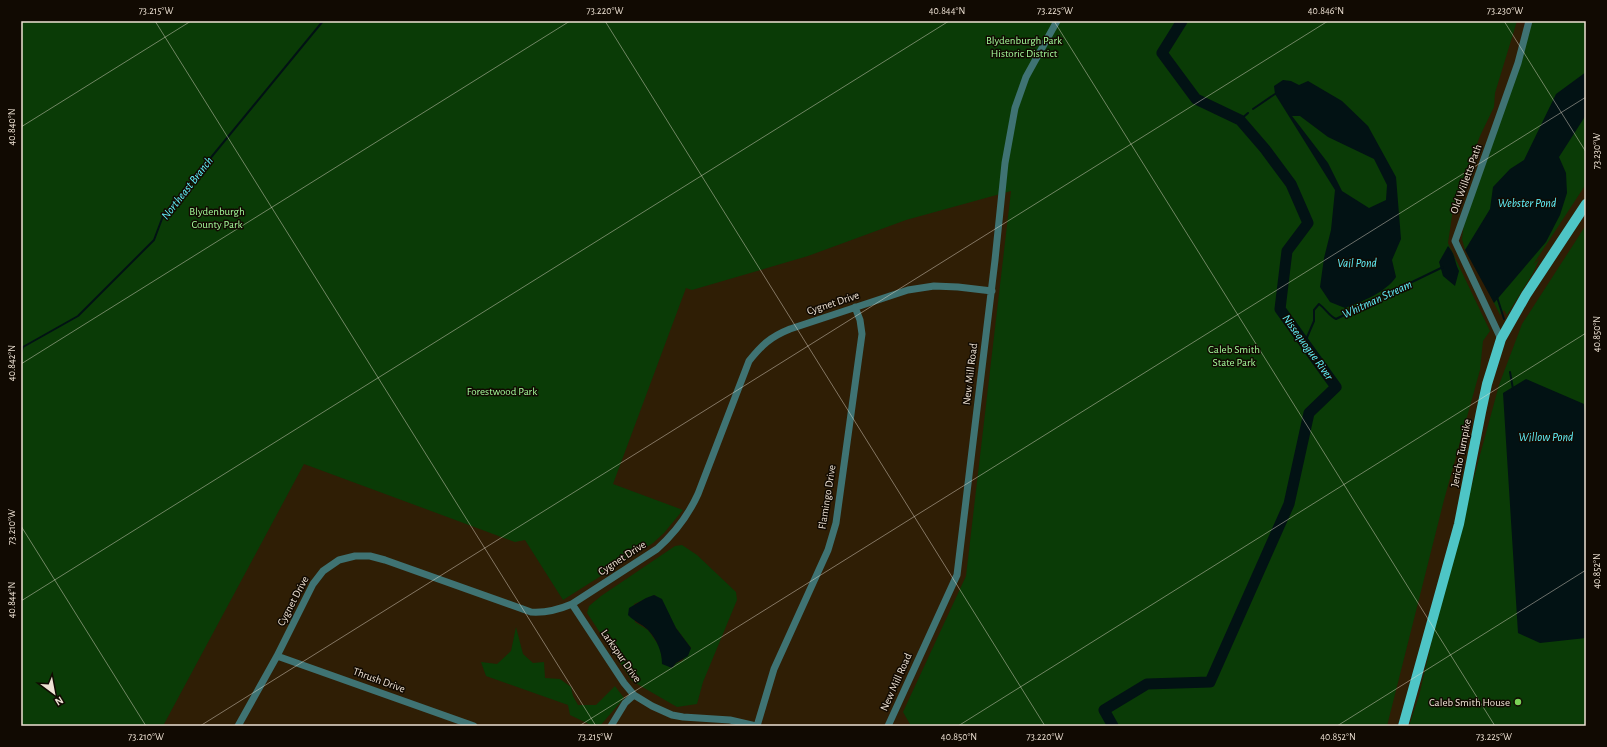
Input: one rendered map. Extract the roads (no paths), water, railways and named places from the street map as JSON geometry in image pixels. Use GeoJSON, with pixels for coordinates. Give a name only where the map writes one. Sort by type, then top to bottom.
{"type":"FeatureCollection","features":[{"type":"Feature","properties":{"kind":"main road","name":"Jericho Turnpike"},"geometry":{"type":"LineString","coordinates":[[1403,726],[1459,524],[1487,384],[1501,339],[1526,295],[1586,204]]}},
{"type":"Feature","properties":{"kind":"street","name":"New Mill Road"},"geometry":{"type":"LineString","coordinates":[[888,726],[957,575],[992,291],[1006,163],[1015,108],[1026,77],[1057,21]]}},
{"type":"Feature","properties":{"kind":"street","name":"Old Willetts Path"},"geometry":{"type":"LineString","coordinates":[[1501,339],[1455,241],[1518,63],[1529,21]]}},
{"type":"Feature","properties":{"kind":"street","name":"Cygnet Drive"},"geometry":{"type":"LineString","coordinates":[[238,726],[277,656],[313,584],[323,570],[339,560],[355,556],[370,556],[531,612],[545,613],[559,610],[572,604],[657,549],[680,526],[698,494],[749,361],[761,346],[775,335],[908,290],[934,286],[992,291]]}},
{"type":"Feature","properties":{"kind":"street","name":"Flamingo Drive"},"geometry":{"type":"LineString","coordinates":[[756,726],[774,669],[828,550],[836,523],[862,334],[860,320],[855,308]]}},
{"type":"Feature","properties":{"kind":"street","name":"Larkspur Drive"},"geometry":{"type":"LineString","coordinates":[[572,604],[624,683],[634,695],[652,706],[672,715],[713,722],[730,720],[756,726]]}},
{"type":"Feature","properties":{"kind":"street","name":"Thrush Drive"},"geometry":{"type":"LineString","coordinates":[[277,656],[474,726]]}},
{"type":"Feature","properties":{"kind":"street"},"geometry":{"type":"LineString","coordinates":[[611,726],[625,703],[634,695]]}},
{"type":"Feature","properties":{"kind":"water","name":"Webster Pond"},"geometry":{"type":"Polygon","coordinates":[[[1586,72],[1586,115],[1559,157],[1566,173],[1567,193],[1560,215],[1546,242],[1494,303],[1465,250],[1490,209],[1493,187],[1510,169],[1524,160],[1556,94],[1586,72]]]}},
{"type":"Feature","properties":{"kind":"water","name":"Vail Pond"},"geometry":{"type":"Polygon","coordinates":[[[1283,80],[1291,81],[1299,85],[1308,81],[1342,101],[1368,126],[1396,177],[1401,239],[1392,260],[1396,277],[1380,292],[1345,308],[1330,302],[1320,287],[1324,258],[1331,230],[1335,190],[1275,94],[1274,86],[1283,80]],[[1292,116],[1328,163],[1342,191],[1369,208],[1386,200],[1387,185],[1374,159],[1328,137],[1300,116],[1292,116]]]}},
{"type":"Feature","properties":{"kind":"water"},"geometry":{"type":"Polygon","coordinates":[[[1448,246],[1452,252],[1459,271],[1455,286],[1443,276],[1439,262],[1448,246]]]}},
{"type":"Feature","properties":{"kind":"water","name":"Willow Pond"},"geometry":{"type":"Polygon","coordinates":[[[1526,379],[1584,404],[1586,425],[1586,638],[1540,643],[1518,633],[1503,393],[1526,379]]]}},
{"type":"Feature","properties":{"kind":"water"},"geometry":{"type":"Polygon","coordinates":[[[654,595],[662,599],[676,628],[691,648],[688,656],[676,663],[672,668],[662,664],[660,650],[651,634],[646,628],[628,615],[629,608],[654,595]]]}},
{"type":"Feature","properties":{"kind":"waterway","name":"Northeast Branch"},"geometry":{"type":"LineString","coordinates":[[21,353],[23,347],[78,316],[154,240],[163,216],[323,21]]}},
{"type":"Feature","properties":{"kind":"waterway","name":"Nissequogue River"},"geometry":{"type":"LineString","coordinates":[[1113,726],[1104,710],[1147,684],[1210,682],[1289,504],[1309,413],[1336,387],[1280,309],[1287,251],[1308,223],[1291,184],[1265,149],[1240,120],[1196,99],[1162,53],[1182,21]]}},
{"type":"Feature","properties":{"kind":"waterway"},"geometry":{"type":"LineString","coordinates":[[1253,109],[1275,94]]}},
{"type":"Feature","properties":{"kind":"waterway"},"geometry":{"type":"LineString","coordinates":[[1240,120],[1248,113]]}},
{"type":"Feature","properties":{"kind":"waterway","name":"Whitman Stream"},"geometry":{"type":"LineString","coordinates":[[1305,342],[1314,321],[1314,310],[1319,304],[1336,319],[1443,267]]}},
{"type":"Feature","properties":{"kind":"waterway","name":"Whitman Stream"},"geometry":{"type":"LineString","coordinates":[[1497,297],[1504,319]]}},
{"type":"Feature","properties":{"kind":"waterway","name":"Whitman Stream"},"geometry":{"type":"LineString","coordinates":[[1510,372],[1513,389]]}},
{"type":"Feature","properties":{"kind":"place","name":"Caleb Smith House"},"geometry":{"type":"Point","coordinates":[1518,702]}},
{"type":"Feature","properties":{"kind":"park label","name":"Blydenburgh Park Historic District"},"geometry":{"type":"Point","coordinates":[1024,46]}},
{"type":"Feature","properties":{"kind":"park label","name":"Blydenburgh County Park"},"geometry":{"type":"Point","coordinates":[217,217]}},
{"type":"Feature","properties":{"kind":"park label","name":"Caleb Smith State Park"},"geometry":{"type":"Point","coordinates":[1234,355]}},
{"type":"Feature","properties":{"kind":"park label","name":"Forestwood Park"},"geometry":{"type":"Point","coordinates":[502,391]}}]}
